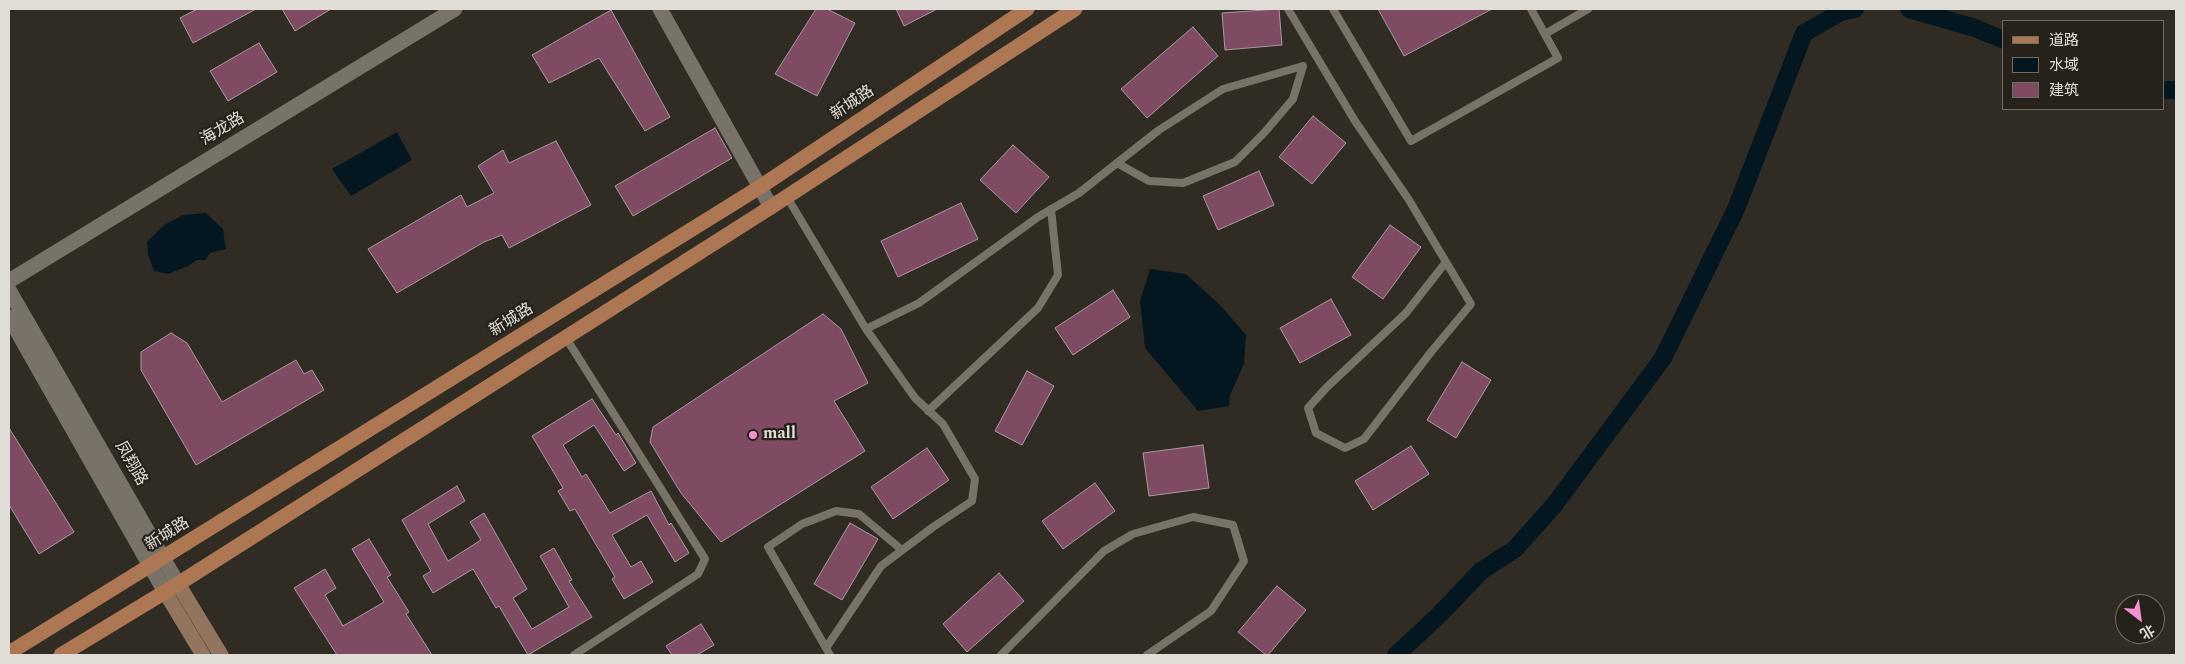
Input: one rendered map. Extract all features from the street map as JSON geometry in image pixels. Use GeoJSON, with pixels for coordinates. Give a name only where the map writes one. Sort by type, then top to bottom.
{"type":"FeatureCollection","features":[{"type":"Feature","properties":{"kind":"main road","name":"新城路"},"geometry":{"type":"LineString","coordinates":[[9,653],[760,188],[1027,9]]}},
{"type":"Feature","properties":{"kind":"main road"},"geometry":{"type":"LineString","coordinates":[[61,655],[172,588],[566,338],[1074,9]]}},
{"type":"Feature","properties":{"kind":"street","name":"海龙路"},"geometry":{"type":"LineString","coordinates":[[9,281],[455,9]]}},
{"type":"Feature","properties":{"kind":"street"},"geometry":{"type":"LineString","coordinates":[[660,9],[771,207]]}},
{"type":"Feature","properties":{"kind":"street","name":"凤翔路"},"geometry":{"type":"LineString","coordinates":[[9,290],[164,558],[172,588],[202,655]]}},
{"type":"Feature","properties":{"kind":"street","name":"凤翔路"},"geometry":{"type":"LineString","coordinates":[[9,317],[150,566],[172,588],[221,655]]}},
{"type":"Feature","properties":{"kind":"lane"},"geometry":{"type":"LineString","coordinates":[[1288,9],[1356,121],[1409,200],[1446,262],[1471,304],[1431,352],[1364,439],[1345,448],[1316,433],[1308,408],[1327,387],[1406,313],[1446,262]]}},
{"type":"Feature","properties":{"kind":"lane"},"geometry":{"type":"LineString","coordinates":[[1333,9],[1411,141],[1558,58],[1531,9]]}},
{"type":"Feature","properties":{"kind":"lane"},"geometry":{"type":"LineString","coordinates":[[1545,34],[1588,9]]}},
{"type":"Feature","properties":{"kind":"lane"},"geometry":{"type":"LineString","coordinates":[[866,329],[919,303],[1051,209],[1080,193],[1159,130],[1223,89],[1303,66],[1317,57]]}},
{"type":"Feature","properties":{"kind":"lane"},"geometry":{"type":"LineString","coordinates":[[1117,163],[1149,181],[1183,183],[1235,162],[1264,133],[1293,99],[1303,66]]}},
{"type":"Feature","properties":{"kind":"lane"},"geometry":{"type":"LineString","coordinates":[[786,197],[866,329],[915,398],[942,424],[975,479],[972,501],[881,566],[828,652],[768,547],[802,524],[836,511],[859,514],[902,550]]}},
{"type":"Feature","properties":{"kind":"lane"},"geometry":{"type":"LineString","coordinates":[[928,411],[1038,308],[1058,275],[1051,209]]}},
{"type":"Feature","properties":{"kind":"lane"},"geometry":{"type":"LineString","coordinates":[[566,338],[705,559],[698,574],[574,655]]}},
{"type":"Feature","properties":{"kind":"lane"},"geometry":{"type":"LineString","coordinates":[[1001,655],[1104,551],[1133,534],[1193,517],[1233,525],[1244,561],[1211,611],[1147,655]]}},
{"type":"Feature","properties":{"kind":"water"},"geometry":{"type":"Polygon","coordinates":[[[397,132],[412,160],[351,196],[332,169],[397,132]]]}},
{"type":"Feature","properties":{"kind":"water"},"geometry":{"type":"Polygon","coordinates":[[[206,213],[223,229],[226,249],[210,253],[205,260],[197,260],[168,274],[154,271],[148,255],[147,242],[164,225],[183,215],[206,213]]]}},
{"type":"Feature","properties":{"kind":"water"},"geometry":{"type":"Polygon","coordinates":[[[1150,269],[1186,274],[1221,306],[1246,335],[1244,364],[1230,395],[1229,406],[1198,411],[1145,348],[1140,301],[1150,269]]]}},
{"type":"Feature","properties":{"kind":"building"},"geometry":{"type":"Polygon","coordinates":[[[197,9],[256,9],[193,43],[180,18],[197,9]]]}},
{"type":"Feature","properties":{"kind":"building"},"geometry":{"type":"Polygon","coordinates":[[[282,9],[331,9],[295,31],[282,9]]]}},
{"type":"Feature","properties":{"kind":"building"},"geometry":{"type":"Polygon","coordinates":[[[816,9],[827,9],[855,23],[817,96],[775,74],[816,9]]]}},
{"type":"Feature","properties":{"kind":"building"},"geometry":{"type":"Polygon","coordinates":[[[896,9],[937,9],[904,26],[896,9]]]}},
{"type":"Feature","properties":{"kind":"building"},"geometry":{"type":"Polygon","coordinates":[[[1279,9],[1282,45],[1225,50],[1222,13],[1279,9]]]}},
{"type":"Feature","properties":{"kind":"building"},"geometry":{"type":"Polygon","coordinates":[[[1378,9],[1492,9],[1404,56],[1378,9]]]}},
{"type":"Feature","properties":{"kind":"building"},"geometry":{"type":"Polygon","coordinates":[[[611,10],[670,117],[645,131],[599,58],[549,83],[532,55],[611,10]]]}},
{"type":"Feature","properties":{"kind":"building"},"geometry":{"type":"Polygon","coordinates":[[[1193,27],[1218,56],[1147,118],[1121,89],[1193,27]]]}},
{"type":"Feature","properties":{"kind":"building"},"geometry":{"type":"Polygon","coordinates":[[[259,43],[277,72],[228,101],[210,71],[259,43]]]}},
{"type":"Feature","properties":{"kind":"building"},"geometry":{"type":"Polygon","coordinates":[[[1313,116],[1346,143],[1312,184],[1279,157],[1313,116]]]}},
{"type":"Feature","properties":{"kind":"building"},"geometry":{"type":"Polygon","coordinates":[[[715,128],[732,158],[633,216],[615,186],[715,128]]]}},
{"type":"Feature","properties":{"kind":"building"},"geometry":{"type":"Polygon","coordinates":[[[556,141],[591,205],[509,248],[502,235],[484,242],[397,293],[368,249],[461,195],[467,207],[494,193],[478,166],[503,150],[509,163],[556,141]]]}},
{"type":"Feature","properties":{"kind":"building"},"geometry":{"type":"Polygon","coordinates":[[[1013,145],[1049,177],[1016,213],[980,180],[1013,145]]]}},
{"type":"Feature","properties":{"kind":"building"},"geometry":{"type":"Polygon","coordinates":[[[1259,171],[1274,205],[1218,230],[1203,196],[1259,171]]]}},
{"type":"Feature","properties":{"kind":"building"},"geometry":{"type":"Polygon","coordinates":[[[961,203],[978,239],[898,277],[881,241],[961,203]]]}},
{"type":"Feature","properties":{"kind":"building"},"geometry":{"type":"Polygon","coordinates":[[[1390,225],[1421,247],[1383,299],[1352,277],[1390,225]]]}},
{"type":"Feature","properties":{"kind":"building"},"geometry":{"type":"Polygon","coordinates":[[[1113,290],[1130,317],[1073,355],[1055,328],[1113,290]]]}},
{"type":"Feature","properties":{"kind":"building"},"geometry":{"type":"Polygon","coordinates":[[[1331,299],[1351,335],[1300,363],[1280,328],[1331,299]]]}},
{"type":"Feature","properties":{"kind":"building","name":"mall"},"geometry":{"type":"Polygon","coordinates":[[[823,314],[841,329],[868,383],[834,401],[865,451],[721,542],[681,493],[650,442],[653,427],[823,314]]]}},
{"type":"Feature","properties":{"kind":"building"},"geometry":{"type":"Polygon","coordinates":[[[171,333],[187,343],[222,402],[296,360],[304,374],[312,370],[324,390],[196,465],[141,370],[141,352],[171,333]]]}},
{"type":"Feature","properties":{"kind":"building"},"geometry":{"type":"Polygon","coordinates":[[[1462,362],[1491,380],[1456,438],[1427,420],[1462,362]]]}},
{"type":"Feature","properties":{"kind":"building"},"geometry":{"type":"Polygon","coordinates":[[[1027,371],[1054,386],[1022,445],[995,431],[1027,371]]]}},
{"type":"Feature","properties":{"kind":"building"},"geometry":{"type":"Polygon","coordinates":[[[592,399],[616,435],[618,433],[636,463],[624,471],[594,425],[563,445],[582,477],[586,474],[610,513],[651,491],[669,525],[671,523],[689,553],[675,562],[647,515],[612,535],[631,567],[641,561],[653,582],[624,599],[612,579],[615,577],[575,509],[570,511],[558,491],[563,488],[532,436],[592,399]]]}},
{"type":"Feature","properties":{"kind":"building"},"geometry":{"type":"Polygon","coordinates":[[[9,428],[74,532],[39,554],[9,505],[9,428]]]}},
{"type":"Feature","properties":{"kind":"building"},"geometry":{"type":"Polygon","coordinates":[[[1203,445],[1209,488],[1149,496],[1143,453],[1203,445]]]}},
{"type":"Feature","properties":{"kind":"building"},"geometry":{"type":"Polygon","coordinates":[[[1411,446],[1429,474],[1373,510],[1355,481],[1411,446]]]}},
{"type":"Feature","properties":{"kind":"building"},"geometry":{"type":"Polygon","coordinates":[[[927,448],[949,480],[893,519],[871,487],[927,448]]]}},
{"type":"Feature","properties":{"kind":"building"},"geometry":{"type":"Polygon","coordinates":[[[1095,483],[1115,511],[1063,549],[1042,521],[1095,483]]]}},
{"type":"Feature","properties":{"kind":"building"},"geometry":{"type":"Polygon","coordinates":[[[457,486],[465,501],[428,524],[448,561],[481,540],[470,522],[484,513],[527,589],[513,598],[532,629],[569,607],[540,556],[554,548],[572,580],[569,581],[592,617],[528,655],[499,606],[496,608],[473,569],[433,593],[423,576],[431,571],[402,520],[457,486]]]}},
{"type":"Feature","properties":{"kind":"building"},"geometry":{"type":"Polygon","coordinates":[[[850,523],[878,539],[842,600],[814,584],[850,523]]]}},
{"type":"Feature","properties":{"kind":"building"},"geometry":{"type":"Polygon","coordinates":[[[369,539],[391,575],[387,577],[409,612],[406,614],[432,655],[337,655],[294,588],[325,569],[336,588],[325,595],[343,626],[384,602],[352,549],[369,539]]]}},
{"type":"Feature","properties":{"kind":"building"},"geometry":{"type":"Polygon","coordinates":[[[999,573],[1024,601],[967,652],[943,624],[999,573]]]}},
{"type":"Feature","properties":{"kind":"building"},"geometry":{"type":"Polygon","coordinates":[[[1277,586],[1306,610],[1266,655],[1238,632],[1277,586]]]}},
{"type":"Feature","properties":{"kind":"building"},"geometry":{"type":"Polygon","coordinates":[[[701,624],[714,645],[697,655],[672,655],[666,646],[701,624]]]}},
{"type":"Feature","properties":{"kind":"waterway"},"geometry":{"type":"LineString","coordinates":[[1396,655],[1439,615],[1481,571],[1515,549],[1555,504],[1663,358],[1736,209],[1804,33],[1841,12],[1855,9]]}},
{"type":"Feature","properties":{"kind":"waterway"},"geometry":{"type":"LineString","coordinates":[[1909,9],[1975,28],[2002,39]]}},
{"type":"Feature","properties":{"kind":"waterway"},"geometry":{"type":"LineString","coordinates":[[2165,90],[2176,90]]}},
{"type":"Feature","properties":{"kind":"place","name":"mall"},"geometry":{"type":"Point","coordinates":[753,435]}}]}
